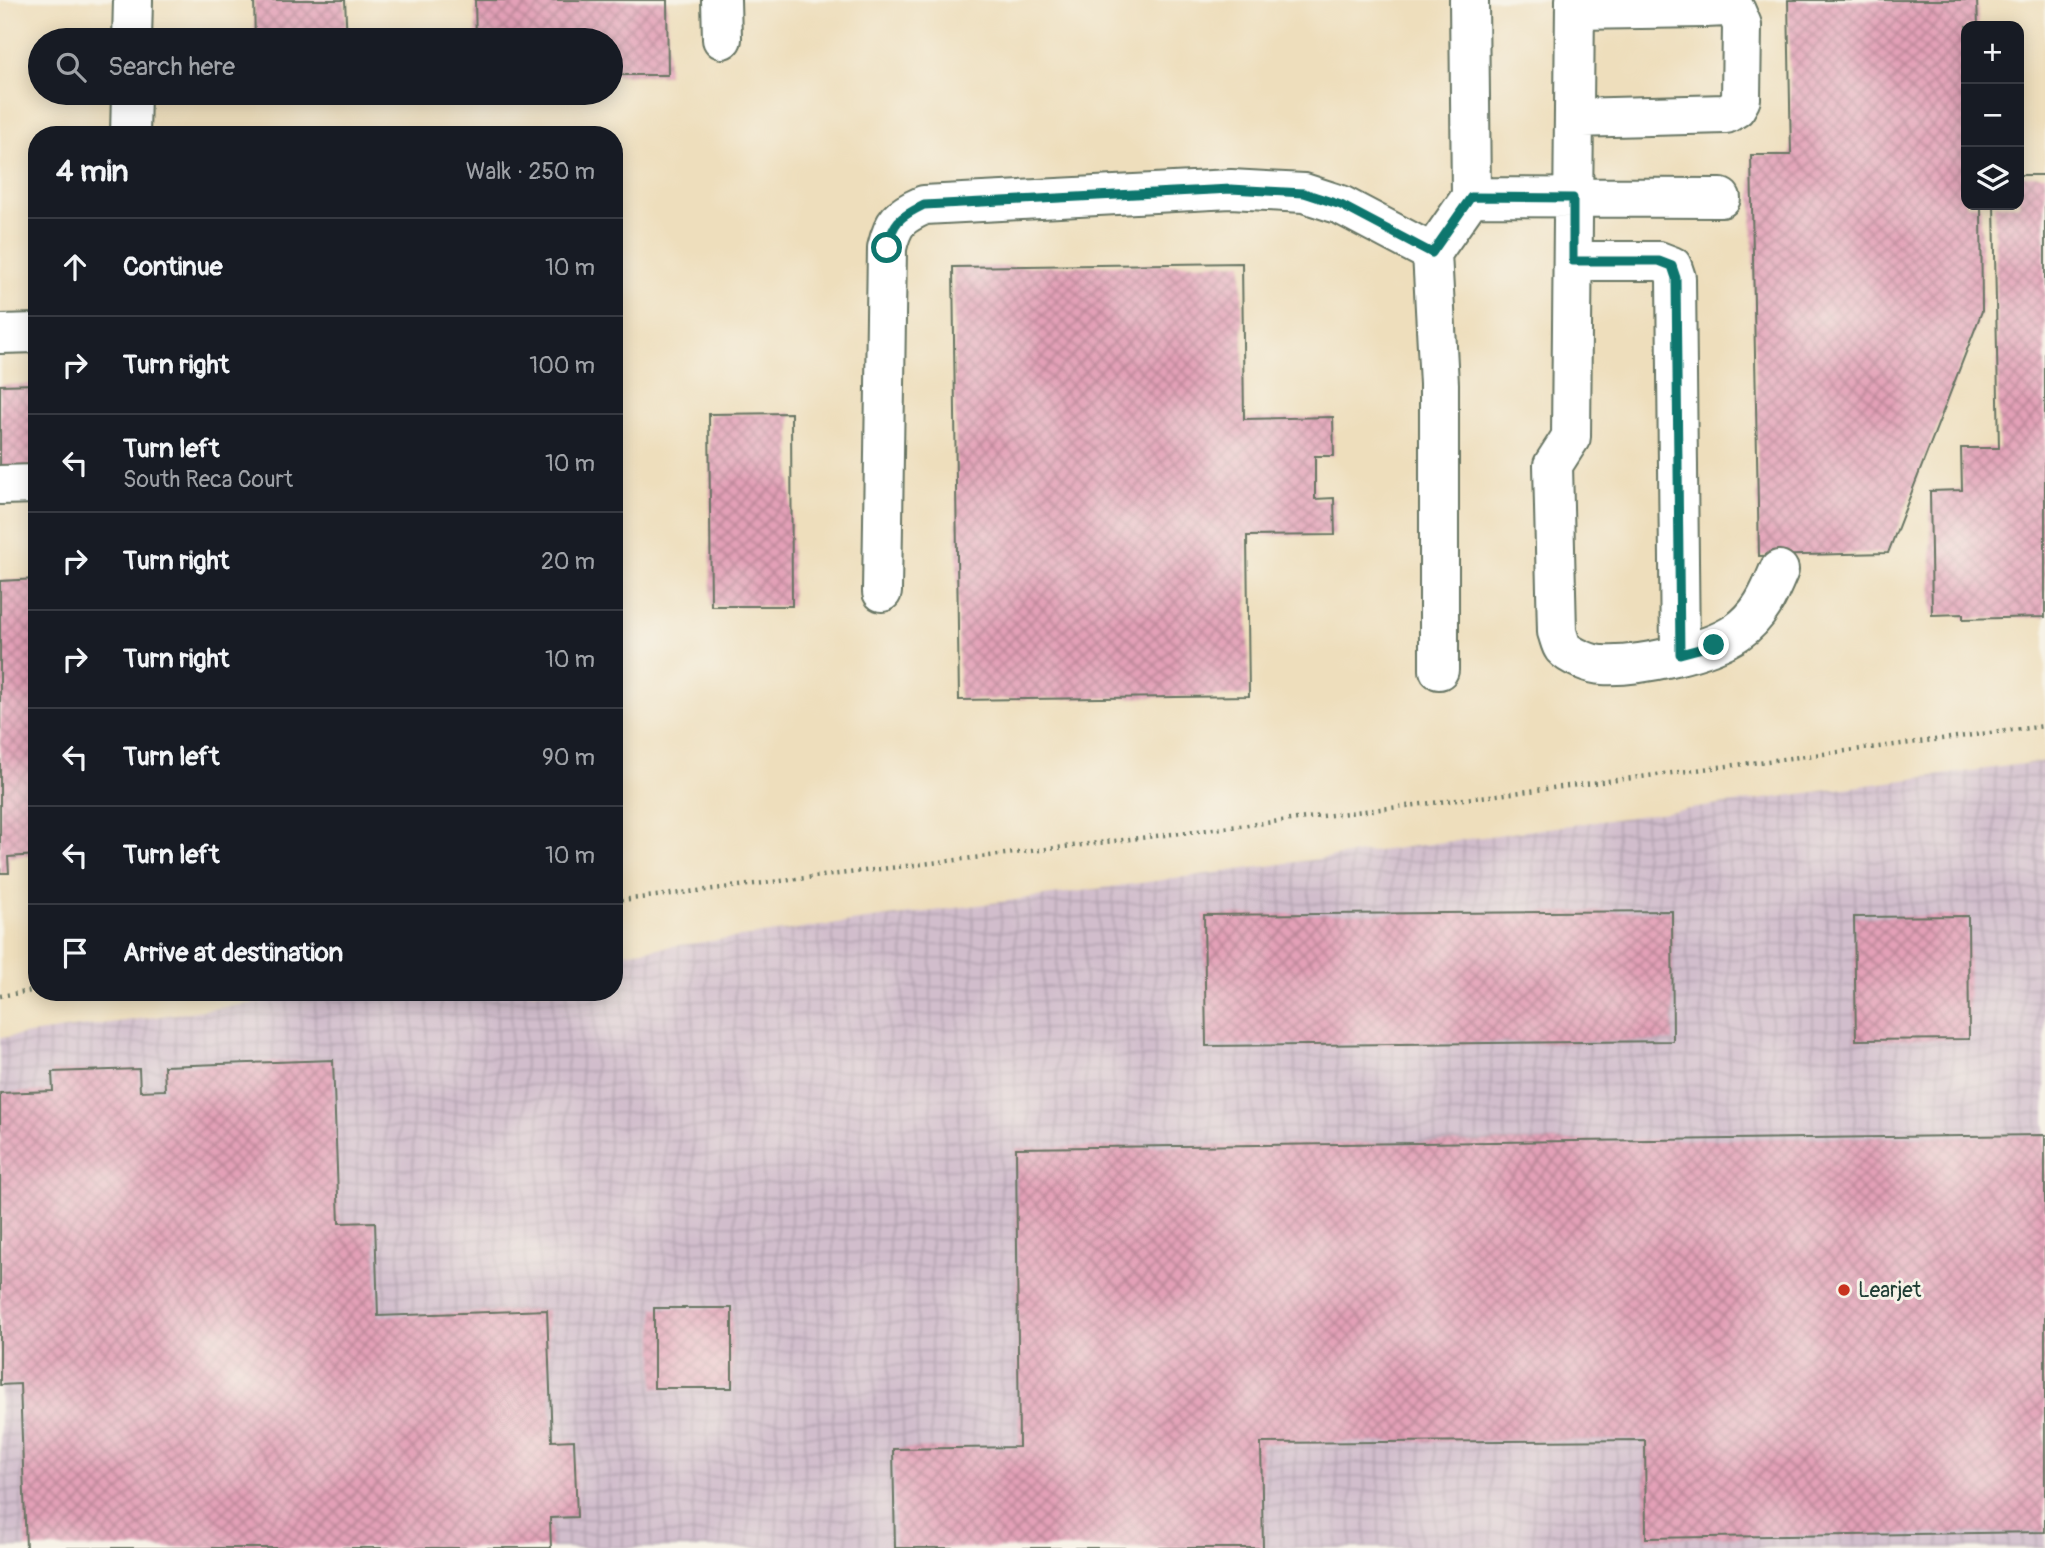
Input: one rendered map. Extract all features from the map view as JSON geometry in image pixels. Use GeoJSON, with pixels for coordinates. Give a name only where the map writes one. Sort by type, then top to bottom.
{"type":"FeatureCollection","features":[{"type":"Feature","properties":{"kind":"street"},"geometry":{"type":"LineString","coordinates":[[132,28],[133,0]]}},
{"type":"Feature","properties":{"kind":"street"},"geometry":{"type":"LineString","coordinates":[[721,0],[722,39]]}},
{"type":"Feature","properties":{"kind":"street"},"geometry":{"type":"LineString","coordinates":[[1439,670],[1439,384],[1432,253],[1471,197],[1469,0]]}},
{"type":"Feature","properties":{"kind":"street"},"geometry":{"type":"LineString","coordinates":[[1574,118],[1726,114],[1736,108],[1741,99],[1742,25],[1736,11],[1705,4],[1575,5],[1571,437],[1553,465],[1557,632],[1563,648],[1600,666],[1640,662],[1714,645],[1752,619],[1764,604],[1779,570]]}},
{"type":"Feature","properties":{"kind":"street"},"geometry":{"type":"LineString","coordinates":[[130,126],[131,105]]}},
{"type":"Feature","properties":{"kind":"street"},"geometry":{"type":"LineString","coordinates":[[882,592],[887,248],[892,228],[904,214],[924,205],[938,204],[1231,189],[1304,193],[1341,205],[1432,253]]}},
{"type":"Feature","properties":{"kind":"street"},"geometry":{"type":"LineString","coordinates":[[1471,197],[1721,198]]}},
{"type":"Feature","properties":{"kind":"street"},"geometry":{"type":"LineString","coordinates":[[1573,261],[1659,261],[1672,266],[1676,278],[1680,654]]}},
{"type":"Feature","properties":{"kind":"street"},"geometry":{"type":"LineString","coordinates":[[0,334],[28,333]]}},
{"type":"Feature","properties":{"kind":"street"},"geometry":{"type":"LineString","coordinates":[[0,485],[28,484]]}},
{"type":"Feature","properties":{"kind":"path"},"geometry":{"type":"LineString","coordinates":[[623,900],[1459,800],[2045,726]]}},
{"type":"Feature","properties":{"kind":"path"},"geometry":{"type":"LineString","coordinates":[[0,996],[28,991]]}},
{"type":"Feature","properties":{"kind":"shaded area"},"geometry":{"type":"Polygon","coordinates":[[[2045,761],[2045,1548],[0,1548],[0,1038],[270,1001],[623,1001],[623,953],[2045,761]]]}},
{"type":"Feature","properties":{"kind":"building"},"geometry":{"type":"Polygon","coordinates":[[[254,0],[345,0],[346,28],[255,28],[254,0]]]}},
{"type":"Feature","properties":{"kind":"building"},"geometry":{"type":"Polygon","coordinates":[[[475,0],[667,0],[668,75],[623,75],[623,28],[476,28],[475,0]]]}},
{"type":"Feature","properties":{"kind":"building"},"geometry":{"type":"Polygon","coordinates":[[[1788,0],[1977,0],[1978,21],[1961,21],[1961,210],[1981,210],[1982,311],[1888,553],[1759,556],[1751,155],[1791,155],[1788,0]]]}},
{"type":"Feature","properties":{"kind":"building"},"geometry":{"type":"Polygon","coordinates":[[[2024,175],[2045,175],[2045,617],[1963,619],[1963,614],[1932,615],[1930,491],[1962,490],[1961,448],[1999,448],[1994,210],[2024,210],[2024,175]]]}},
{"type":"Feature","properties":{"kind":"building"},"geometry":{"type":"Polygon","coordinates":[[[1242,263],[1244,419],[1333,417],[1334,456],[1315,456],[1315,499],[1334,498],[1335,535],[1247,536],[1249,696],[959,700],[953,267],[1242,263]]]}},
{"type":"Feature","properties":{"kind":"building"},"geometry":{"type":"Polygon","coordinates":[[[28,384],[28,474],[0,475],[0,385],[28,384]]]}},
{"type":"Feature","properties":{"kind":"building"},"geometry":{"type":"Polygon","coordinates":[[[791,413],[792,606],[711,606],[709,414],[791,413]]]}},
{"type":"Feature","properties":{"kind":"building"},"geometry":{"type":"Polygon","coordinates":[[[28,579],[28,856],[8,857],[9,873],[0,873],[0,581],[28,579]]]}},
{"type":"Feature","properties":{"kind":"building"},"geometry":{"type":"Polygon","coordinates":[[[1672,911],[1673,1041],[1206,1046],[1204,915],[1672,911]]]}},
{"type":"Feature","properties":{"kind":"building"},"geometry":{"type":"Polygon","coordinates":[[[1968,916],[1969,1039],[1856,1040],[1854,917],[1968,916]]]}},
{"type":"Feature","properties":{"kind":"building"},"geometry":{"type":"Polygon","coordinates":[[[333,1060],[339,1223],[375,1222],[378,1316],[547,1310],[552,1441],[574,1440],[577,1517],[550,1518],[551,1548],[26,1548],[20,1384],[0,1385],[0,1093],[53,1091],[52,1072],[139,1069],[140,1091],[165,1090],[164,1066],[333,1060]]]}},
{"type":"Feature","properties":{"kind":"building"},"geometry":{"type":"Polygon","coordinates":[[[2045,1135],[2045,1532],[1646,1538],[1645,1440],[1261,1443],[1263,1548],[895,1548],[893,1449],[1019,1447],[1016,1148],[2045,1135]]]}},
{"type":"Feature","properties":{"kind":"building"},"geometry":{"type":"Polygon","coordinates":[[[654,1308],[732,1308],[732,1388],[654,1388],[654,1308]]]}},
{"type":"Feature","properties":{"kind":"place","name":"Learjet"},"geometry":{"type":"Point","coordinates":[1844,1290]}},
{"type":"Feature","properties":{"kind":"route"},"geometry":{"type":"LineString","coordinates":[[887,248],[892,228],[904,214],[924,205],[1231,189],[1304,193],[1341,205],[1432,253],[1471,197],[1573,198],[1573,261],[1659,261],[1672,266],[1676,278],[1680,654],[1714,645]]}}]}
